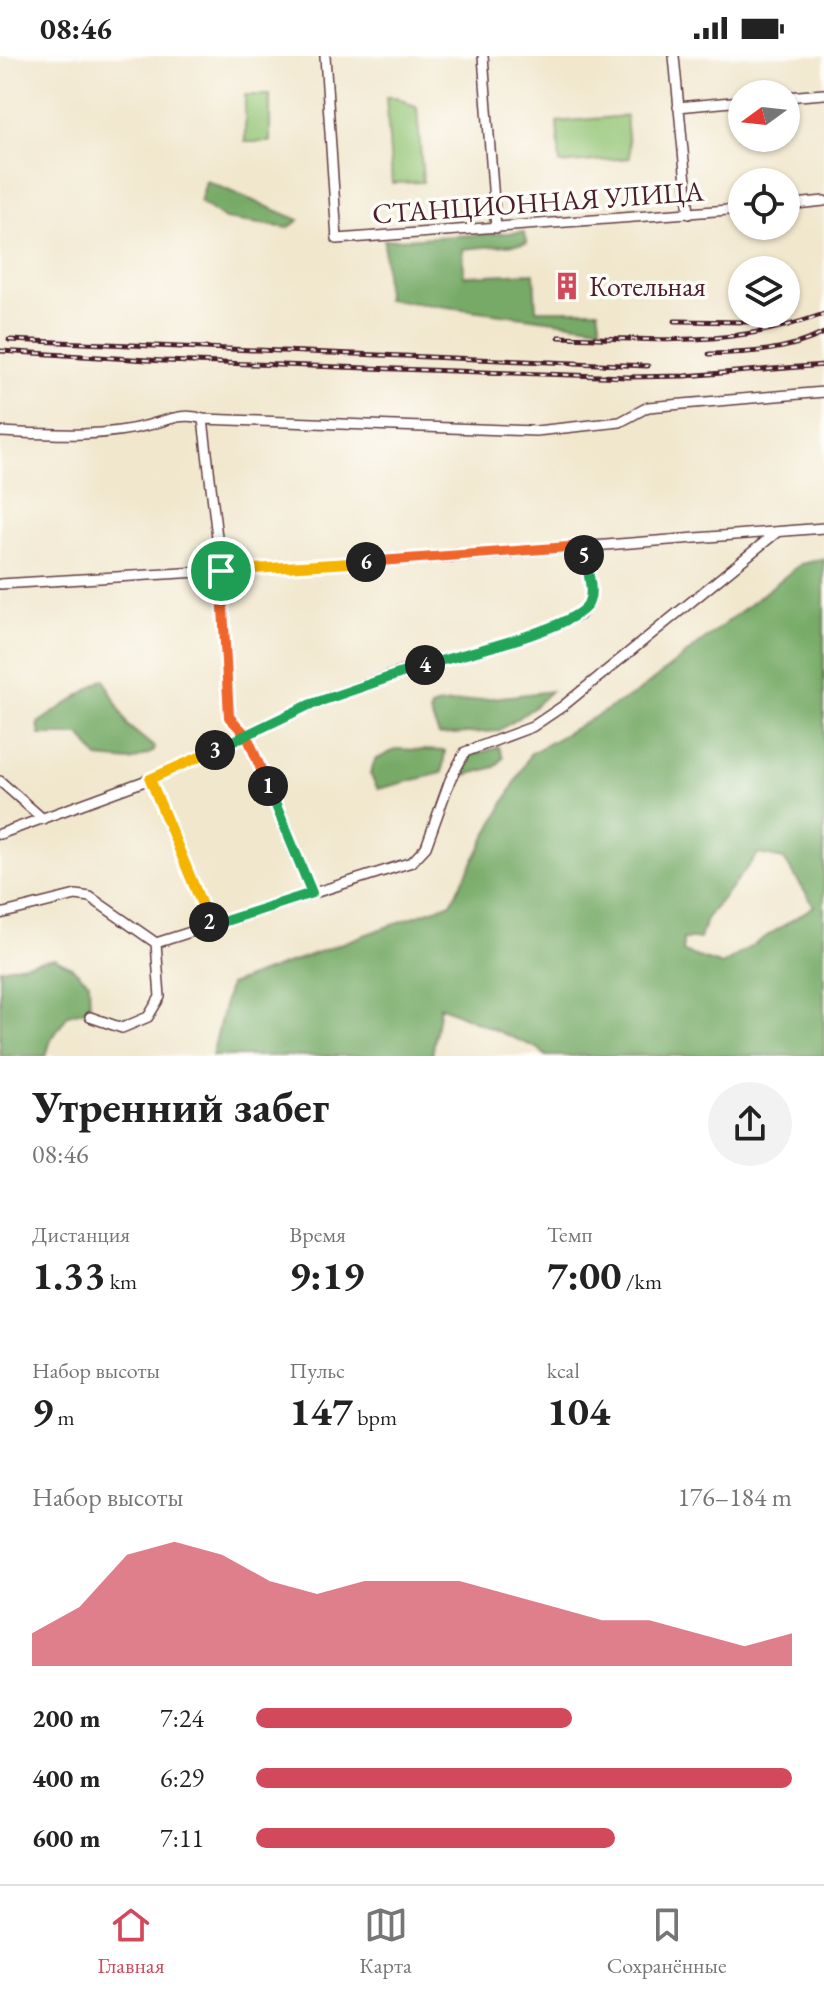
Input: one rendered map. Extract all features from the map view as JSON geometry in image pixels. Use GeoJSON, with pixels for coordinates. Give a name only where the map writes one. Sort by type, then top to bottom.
{"type":"FeatureCollection","features":[{"type":"Feature","properties":{"kind":"street","name":"СТАНЦИОННАЯ УЛИЦА"},"geometry":{"type":"LineString","coordinates":[[325,56],[337,239],[728,210]]}},
{"type":"Feature","properties":{"kind":"street"},"geometry":{"type":"LineString","coordinates":[[483,56],[496,228]]}},
{"type":"Feature","properties":{"kind":"street"},"geometry":{"type":"LineString","coordinates":[[674,56],[689,214]]}},
{"type":"Feature","properties":{"kind":"street"},"geometry":{"type":"LineString","coordinates":[[800,96],[824,94]]}},
{"type":"Feature","properties":{"kind":"street"},"geometry":{"type":"LineString","coordinates":[[678,107],[728,102]]}},
{"type":"Feature","properties":{"kind":"street"},"geometry":{"type":"LineString","coordinates":[[800,204],[824,201]]}},
{"type":"Feature","properties":{"kind":"street"},"geometry":{"type":"LineString","coordinates":[[0,432],[61,435],[125,431],[189,414],[203,419],[536,431],[620,422],[648,407],[824,392]]}},
{"type":"Feature","properties":{"kind":"street"},"geometry":{"type":"LineString","coordinates":[[203,419],[221,571],[229,717],[247,736],[312,893]]}},
{"type":"Feature","properties":{"kind":"street"},"geometry":{"type":"LineString","coordinates":[[0,584],[824,528]]}},
{"type":"Feature","properties":{"kind":"street"},"geometry":{"type":"LineString","coordinates":[[156,943],[412,862],[426,847],[450,780],[465,752],[532,727],[563,706],[778,532]]}},
{"type":"Feature","properties":{"kind":"street"},"geometry":{"type":"LineString","coordinates":[[0,834],[150,779],[309,705],[406,670],[511,642],[580,615],[590,602],[591,589],[582,546]]}},
{"type":"Feature","properties":{"kind":"street"},"geometry":{"type":"LineString","coordinates":[[150,779],[210,926]]}},
{"type":"Feature","properties":{"kind":"street"},"geometry":{"type":"LineString","coordinates":[[0,781],[43,819]]}},
{"type":"Feature","properties":{"kind":"street"},"geometry":{"type":"LineString","coordinates":[[0,914],[76,895],[90,897],[156,943]]}},
{"type":"Feature","properties":{"kind":"street"},"geometry":{"type":"LineString","coordinates":[[90,1017],[122,1028],[148,1017],[160,997],[156,943]]}},
{"type":"Feature","properties":{"kind":"green space"},"geometry":{"type":"Polygon","coordinates":[[[245,95],[270,95],[270,142],[245,142],[245,95]]]}},
{"type":"Feature","properties":{"kind":"green space"},"geometry":{"type":"Polygon","coordinates":[[[386,97],[396,97],[417,108],[423,182],[392,183],[386,97]]]}},
{"type":"Feature","properties":{"kind":"green space"},"geometry":{"type":"Polygon","coordinates":[[[626,116],[630,158],[560,164],[557,122],[626,116]]]}},
{"type":"Feature","properties":{"kind":"green space"},"geometry":{"type":"Polygon","coordinates":[[[206,181],[299,220],[288,228],[225,219],[200,202],[206,181]]]}},
{"type":"Feature","properties":{"kind":"green space"},"geometry":{"type":"Polygon","coordinates":[[[524,232],[527,243],[463,249],[464,276],[534,273],[536,310],[598,310],[601,327],[386,299],[384,240],[524,232]]]}},
{"type":"Feature","properties":{"kind":"green space"},"geometry":{"type":"Polygon","coordinates":[[[824,559],[824,1056],[546,1056],[539,1049],[440,1006],[432,1056],[212,1056],[229,985],[451,903],[530,754],[638,692],[801,564],[824,559]],[[758,854],[706,919],[700,939],[683,939],[683,952],[722,965],[814,906],[784,859],[758,854]]]}},
{"type":"Feature","properties":{"kind":"green space"},"geometry":{"type":"Polygon","coordinates":[[[104,679],[128,726],[155,748],[153,752],[131,761],[98,758],[80,735],[40,735],[38,723],[104,679]]]}},
{"type":"Feature","properties":{"kind":"green space"},"geometry":{"type":"Polygon","coordinates":[[[551,691],[533,708],[498,731],[439,735],[430,713],[436,705],[551,691]]]}},
{"type":"Feature","properties":{"kind":"green space"},"geometry":{"type":"Polygon","coordinates":[[[499,747],[503,758],[495,767],[462,776],[469,756],[499,747]]]}},
{"type":"Feature","properties":{"kind":"green space"},"geometry":{"type":"Polygon","coordinates":[[[397,749],[445,751],[442,773],[378,789],[370,774],[375,760],[397,749]]]}},
{"type":"Feature","properties":{"kind":"green space"},"geometry":{"type":"Polygon","coordinates":[[[54,958],[70,966],[89,982],[90,1009],[68,1015],[51,1040],[46,1056],[0,1056],[0,969],[54,958]]]}},
{"type":"Feature","properties":{"kind":"railway"},"geometry":{"type":"LineString","coordinates":[[559,337],[652,340],[723,337],[776,328],[824,314]]}},
{"type":"Feature","properties":{"kind":"railway"},"geometry":{"type":"LineString","coordinates":[[675,321],[728,322]]}},
{"type":"Feature","properties":{"kind":"railway"},"geometry":{"type":"LineString","coordinates":[[709,354],[782,347],[824,333]]}},
{"type":"Feature","properties":{"kind":"railway"},"geometry":{"type":"LineString","coordinates":[[9,340],[648,366]]}},
{"type":"Feature","properties":{"kind":"railway"},"geometry":{"type":"LineString","coordinates":[[0,351],[164,361],[628,377],[685,376],[824,365]]}},
{"type":"Feature","properties":{"kind":"place","name":"Котельная"},"geometry":{"type":"Point","coordinates":[567,286]}},
{"type":"Feature","properties":{"kind":"route"},"geometry":{"type":"LineString","coordinates":[[221,571],[229,717],[247,736],[312,893],[210,926],[150,779],[247,736],[309,705],[406,670],[511,642],[580,615],[590,602],[591,589],[582,546],[221,571]]}}]}
